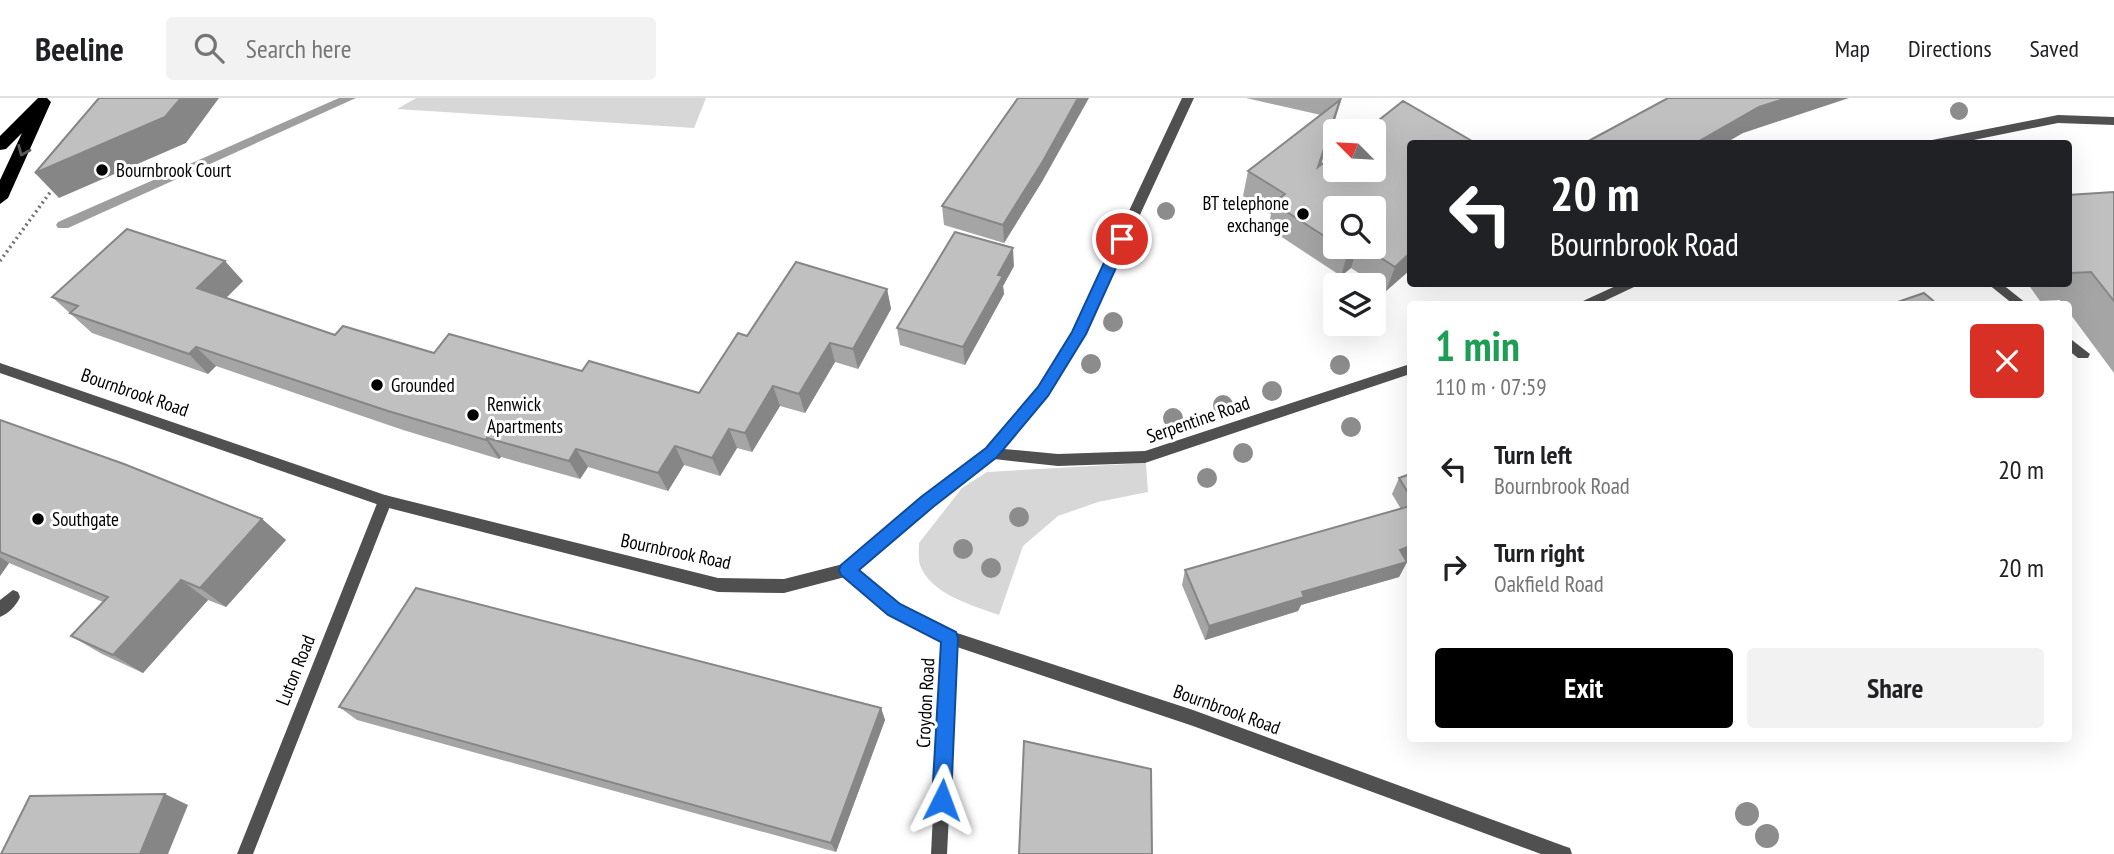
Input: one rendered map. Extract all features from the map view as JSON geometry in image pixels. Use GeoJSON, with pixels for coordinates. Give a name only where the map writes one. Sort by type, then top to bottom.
{"type":"FeatureCollection","features":[{"type":"Feature","properties":{"kind":"highway"},"geometry":{"type":"LineString","coordinates":[[0,145],[45,100]]}},
{"type":"Feature","properties":{"kind":"highway"},"geometry":{"type":"LineString","coordinates":[[0,198],[45,100]]}},
{"type":"Feature","properties":{"kind":"street"},"geometry":{"type":"LineString","coordinates":[[847,570],[927,502],[992,453],[1043,392],[1078,334],[1188,98]]}},
{"type":"Feature","properties":{"kind":"street"},"geometry":{"type":"LineString","coordinates":[[1953,140],[2057,119],[2114,121]]}},
{"type":"Feature","properties":{"kind":"street"},"geometry":{"type":"LineString","coordinates":[[1593,301],[1624,287]]}},
{"type":"Feature","properties":{"kind":"street"},"geometry":{"type":"LineString","coordinates":[[1998,287],[2017,301]]}},
{"type":"Feature","properties":{"kind":"street"},"geometry":{"type":"LineString","coordinates":[[2072,345],[2083,354]]}},
{"type":"Feature","properties":{"kind":"street","name":"Bournbrook Road"},"geometry":{"type":"LineString","coordinates":[[0,368],[385,501],[718,585],[784,586],[847,570],[894,610],[950,638],[1193,718],[1564,854]]}},
{"type":"Feature","properties":{"kind":"street","name":"Serpentine Road"},"geometry":{"type":"LineString","coordinates":[[992,453],[1058,460],[1144,457],[1407,370]]}},
{"type":"Feature","properties":{"kind":"street","name":"Luton Road"},"geometry":{"type":"LineString","coordinates":[[245,854],[385,501]]}},
{"type":"Feature","properties":{"kind":"street"},"geometry":{"type":"LineString","coordinates":[[0,610],[13,597]]}},
{"type":"Feature","properties":{"kind":"street","name":"Croydon Road"},"geometry":{"type":"LineString","coordinates":[[939,854],[950,638]]}},
{"type":"Feature","properties":{"kind":"path"},"geometry":{"type":"LineString","coordinates":[[0,261],[61,179]]}},
{"type":"Feature","properties":{"kind":"shaded area"},"geometry":{"type":"Polygon","coordinates":[[[416,98],[706,98],[694,128],[397,109],[416,98]]]}},
{"type":"Feature","properties":{"kind":"shaded area"},"geometry":{"type":"Polygon","coordinates":[[[1146,463],[1148,492],[1098,502],[1058,516],[1023,546],[999,615],[943,591],[925,575],[920,565],[919,543],[962,488],[987,472],[1146,463]]]}},
{"type":"Feature","properties":{"kind":"building"},"geometry":{"type":"Polygon","coordinates":[[[99,98],[181,98],[165,117],[35,173],[99,98]]]}},
{"type":"Feature","properties":{"kind":"building"},"geometry":{"type":"Polygon","coordinates":[[[1018,98],[1078,98],[1003,225],[942,206],[1018,98]]]}},
{"type":"Feature","properties":{"kind":"building"},"geometry":{"type":"Polygon","coordinates":[[[1668,98],[1787,98],[1759,107],[1701,140],[1590,140],[1668,98]]]}},
{"type":"Feature","properties":{"kind":"building"},"geometry":{"type":"Polygon","coordinates":[[[1340,100],[1334,119],[1323,119],[1323,152],[1318,167],[1323,163],[1323,182],[1386,182],[1386,119],[1380,119],[1403,101],[1470,140],[1407,140],[1407,256],[1395,267],[1383,259],[1386,259],[1386,196],[1323,196],[1323,235],[1273,203],[1285,194],[1248,171],[1340,100]]]}},
{"type":"Feature","properties":{"kind":"building"},"geometry":{"type":"Polygon","coordinates":[[[2114,192],[2114,301],[2091,272],[2072,273],[2072,195],[2114,192]]]}},
{"type":"Feature","properties":{"kind":"building"},"geometry":{"type":"Polygon","coordinates":[[[127,229],[225,261],[197,288],[335,335],[343,326],[434,353],[449,334],[582,371],[589,361],[699,393],[738,333],[747,336],[796,262],[887,289],[853,349],[830,343],[799,394],[773,386],[745,433],[729,429],[712,458],[675,446],[658,473],[576,449],[569,461],[487,438],[486,440],[388,411],[196,347],[189,354],[70,313],[78,306],[52,297],[127,229]]]}},
{"type":"Feature","properties":{"kind":"building"},"geometry":{"type":"Polygon","coordinates":[[[955,232],[1013,248],[998,275],[1003,276],[963,347],[897,328],[955,232]]]}},
{"type":"Feature","properties":{"kind":"building"},"geometry":{"type":"Polygon","coordinates":[[[1924,293],[1933,301],[1901,301],[1924,293]]]}},
{"type":"Feature","properties":{"kind":"building"},"geometry":{"type":"Polygon","coordinates":[[[0,420],[124,464],[262,519],[200,588],[181,580],[113,655],[71,636],[108,597],[0,552],[0,420]]]}},
{"type":"Feature","properties":{"kind":"building"},"geometry":{"type":"Polygon","coordinates":[[[1407,475],[1407,491],[1399,478],[1407,475]]]}},
{"type":"Feature","properties":{"kind":"building"},"geometry":{"type":"Polygon","coordinates":[[[1407,507],[1407,547],[1400,550],[1407,562],[1302,592],[1304,597],[1209,626],[1185,570],[1407,507]]]}},
{"type":"Feature","properties":{"kind":"building"},"geometry":{"type":"Polygon","coordinates":[[[416,588],[881,708],[831,843],[339,707],[416,588]]]}},
{"type":"Feature","properties":{"kind":"building"},"geometry":{"type":"Polygon","coordinates":[[[1024,741],[1151,769],[1152,854],[1019,854],[1024,741]]]}},
{"type":"Feature","properties":{"kind":"building"},"geometry":{"type":"Polygon","coordinates":[[[165,794],[140,854],[1,854],[30,796],[165,794]]]}},
{"type":"Feature","properties":{"kind":"waterway"},"geometry":{"type":"LineString","coordinates":[[63,225],[350,98]]}},
{"type":"Feature","properties":{"kind":"place","name":"Bournbrook Court"},"geometry":{"type":"Point","coordinates":[102,170]}},
{"type":"Feature","properties":{"kind":"place","name":"BT telephone exchange"},"geometry":{"type":"Point","coordinates":[1303,214]}},
{"type":"Feature","properties":{"kind":"place","name":"Grounded"},"geometry":{"type":"Point","coordinates":[377,385]}},
{"type":"Feature","properties":{"kind":"place","name":"Renwick Apartments"},"geometry":{"type":"Point","coordinates":[473,415]}},
{"type":"Feature","properties":{"kind":"place","name":"Southgate"},"geometry":{"type":"Point","coordinates":[38,519]}},
{"type":"Feature","properties":{"kind":"route"},"geometry":{"type":"LineString","coordinates":[[942,800],[950,638],[894,610],[847,570],[927,502],[992,453],[1043,392],[1078,334],[1122,239]]}}]}
